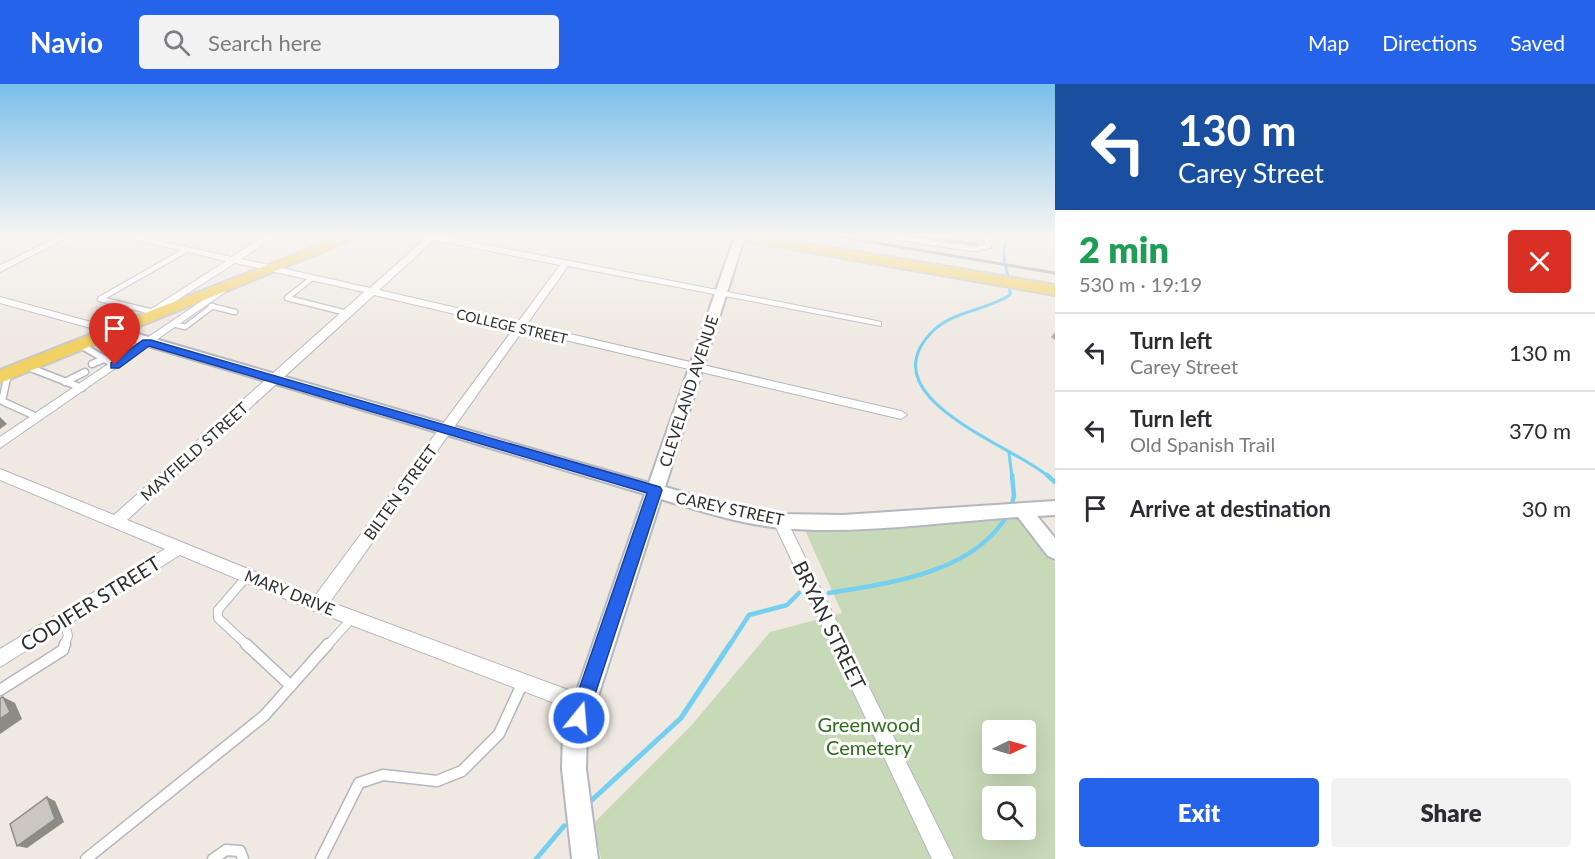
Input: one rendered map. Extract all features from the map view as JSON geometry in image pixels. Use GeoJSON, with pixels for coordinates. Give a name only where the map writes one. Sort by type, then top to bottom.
{"type":"FeatureCollection","features":[{"type":"Feature","properties":{"kind":"main road"},"geometry":{"type":"LineString","coordinates":[[4,376],[264,272]]}},
{"type":"Feature","properties":{"kind":"main road"},"geometry":{"type":"LineString","coordinates":[[952,272],[1055,290]]}},
{"type":"Feature","properties":{"kind":"street"},"geometry":{"type":"LineString","coordinates":[[124,329],[215,272]]}},
{"type":"Feature","properties":{"kind":"street","name":"COLLEGE STREET"},"geometry":{"type":"LineString","coordinates":[[289,272],[901,416]]}},
{"type":"Feature","properties":{"kind":"street","name":"MAYFIELD STREET"},"geometry":{"type":"LineString","coordinates":[[116,521],[391,272]]}},
{"type":"Feature","properties":{"kind":"street","name":"BILTEN STREET"},"geometry":{"type":"LineString","coordinates":[[318,604],[559,272]]}},
{"type":"Feature","properties":{"kind":"street"},"geometry":{"type":"LineString","coordinates":[[613,272],[878,324]]}},
{"type":"Feature","properties":{"kind":"street","name":"CLEVELAND AVENUE"},"geometry":{"type":"LineString","coordinates":[[585,859],[574,769],[575,730],[728,272]]}},
{"type":"Feature","properties":{"kind":"street"},"geometry":{"type":"LineString","coordinates":[[0,443],[82,388],[109,362],[208,305],[221,291]]}},
{"type":"Feature","properties":{"kind":"street","name":"CAREY STREET"},"geometry":{"type":"LineString","coordinates":[[0,300],[124,329],[147,342],[710,507],[780,521],[843,522],[1022,512],[1055,508]]}},
{"type":"Feature","properties":{"kind":"street","name":"MARY DRIVE"},"geometry":{"type":"LineString","coordinates":[[0,474],[318,604],[582,705]]}},
{"type":"Feature","properties":{"kind":"street"},"geometry":{"type":"LineString","coordinates":[[1022,512],[1055,551]]}},
{"type":"Feature","properties":{"kind":"street","name":"BRYAN STREET"},"geometry":{"type":"LineString","coordinates":[[780,521],[943,859]]}},
{"type":"Feature","properties":{"kind":"street","name":"CODIFER STREET"},"geometry":{"type":"LineString","coordinates":[[0,659],[180,547]]}},
{"type":"Feature","properties":{"kind":"lane"},"geometry":{"type":"LineString","coordinates":[[147,272],[100,299],[153,312]]}},
{"type":"Feature","properties":{"kind":"lane"},"geometry":{"type":"LineString","coordinates":[[312,278],[287,298],[347,313]]}},
{"type":"Feature","properties":{"kind":"lane"},"geometry":{"type":"LineString","coordinates":[[208,305],[235,312]]}},
{"type":"Feature","properties":{"kind":"lane"},"geometry":{"type":"LineString","coordinates":[[82,346],[109,362]]}},
{"type":"Feature","properties":{"kind":"lane"},"geometry":{"type":"LineString","coordinates":[[94,365],[109,362]]}},
{"type":"Feature","properties":{"kind":"lane"},"geometry":{"type":"LineString","coordinates":[[28,367],[42,375],[82,388]]}},
{"type":"Feature","properties":{"kind":"lane"},"geometry":{"type":"LineString","coordinates":[[65,382],[83,371]]}},
{"type":"Feature","properties":{"kind":"lane"},"geometry":{"type":"LineString","coordinates":[[4,376],[1,401],[37,417]]}},
{"type":"Feature","properties":{"kind":"lane"},"geometry":{"type":"LineString","coordinates":[[248,575],[218,609],[218,618],[291,686]]}},
{"type":"Feature","properties":{"kind":"lane"},"geometry":{"type":"LineString","coordinates":[[86,859],[264,717],[353,617]]}},
{"type":"Feature","properties":{"kind":"lane"},"geometry":{"type":"LineString","coordinates":[[0,690],[63,650],[68,641],[64,620]]}},
{"type":"Feature","properties":{"kind":"lane"},"geometry":{"type":"LineString","coordinates":[[321,859],[359,783],[383,775],[437,781],[462,771],[500,734],[523,682]]}},
{"type":"Feature","properties":{"kind":"lane"},"geometry":{"type":"LineString","coordinates":[[213,859],[226,850],[240,851],[243,859]]}},
{"type":"Feature","properties":{"kind":"green space","name":"Greenwood Cemetery"},"geometry":{"type":"Polygon","coordinates":[[[1018,517],[1055,563],[1055,859],[601,859],[594,823],[690,727],[770,632],[842,613],[805,530],[1018,517]]]}},
{"type":"Feature","properties":{"kind":"building"},"geometry":{"type":"Polygon","coordinates":[[[3,697],[10,712],[0,719],[0,698],[3,697]]]}},
{"type":"Feature","properties":{"kind":"building"},"geometry":{"type":"Polygon","coordinates":[[[47,797],[55,819],[17,846],[10,824],[47,797]]]}},
{"type":"Feature","properties":{"kind":"waterway"},"geometry":{"type":"LineString","coordinates":[[1007,272],[1010,295],[952,318],[935,329],[918,354],[917,376],[930,397],[952,416],[1049,477]]}},
{"type":"Feature","properties":{"kind":"waterway"},"geometry":{"type":"LineString","coordinates":[[1009,453],[1012,477]]}},
{"type":"Feature","properties":{"kind":"waterway"},"geometry":{"type":"LineString","coordinates":[[1011,507],[1014,496],[1012,475]]}},
{"type":"Feature","properties":{"kind":"waterway"},"geometry":{"type":"LineString","coordinates":[[1047,475],[1055,482]]}},
{"type":"Feature","properties":{"kind":"waterway"},"geometry":{"type":"LineString","coordinates":[[829,593],[904,579],[953,562],[974,550],[993,534],[1008,514]]}},
{"type":"Feature","properties":{"kind":"waterway"},"geometry":{"type":"LineString","coordinates":[[729,646],[749,615],[787,605],[799,593]]}},
{"type":"Feature","properties":{"kind":"waterway"},"geometry":{"type":"LineString","coordinates":[[592,800],[681,718],[730,644]]}},
{"type":"Feature","properties":{"kind":"waterway"},"geometry":{"type":"LineString","coordinates":[[536,859],[564,826]]}},
{"type":"Feature","properties":{"kind":"railway"},"geometry":{"type":"LineString","coordinates":[[1050,272],[1055,273]]}},
{"type":"Feature","properties":{"kind":"route"},"geometry":{"type":"LineString","coordinates":[[115,365],[147,342],[655,490],[579,718]]}}]}
